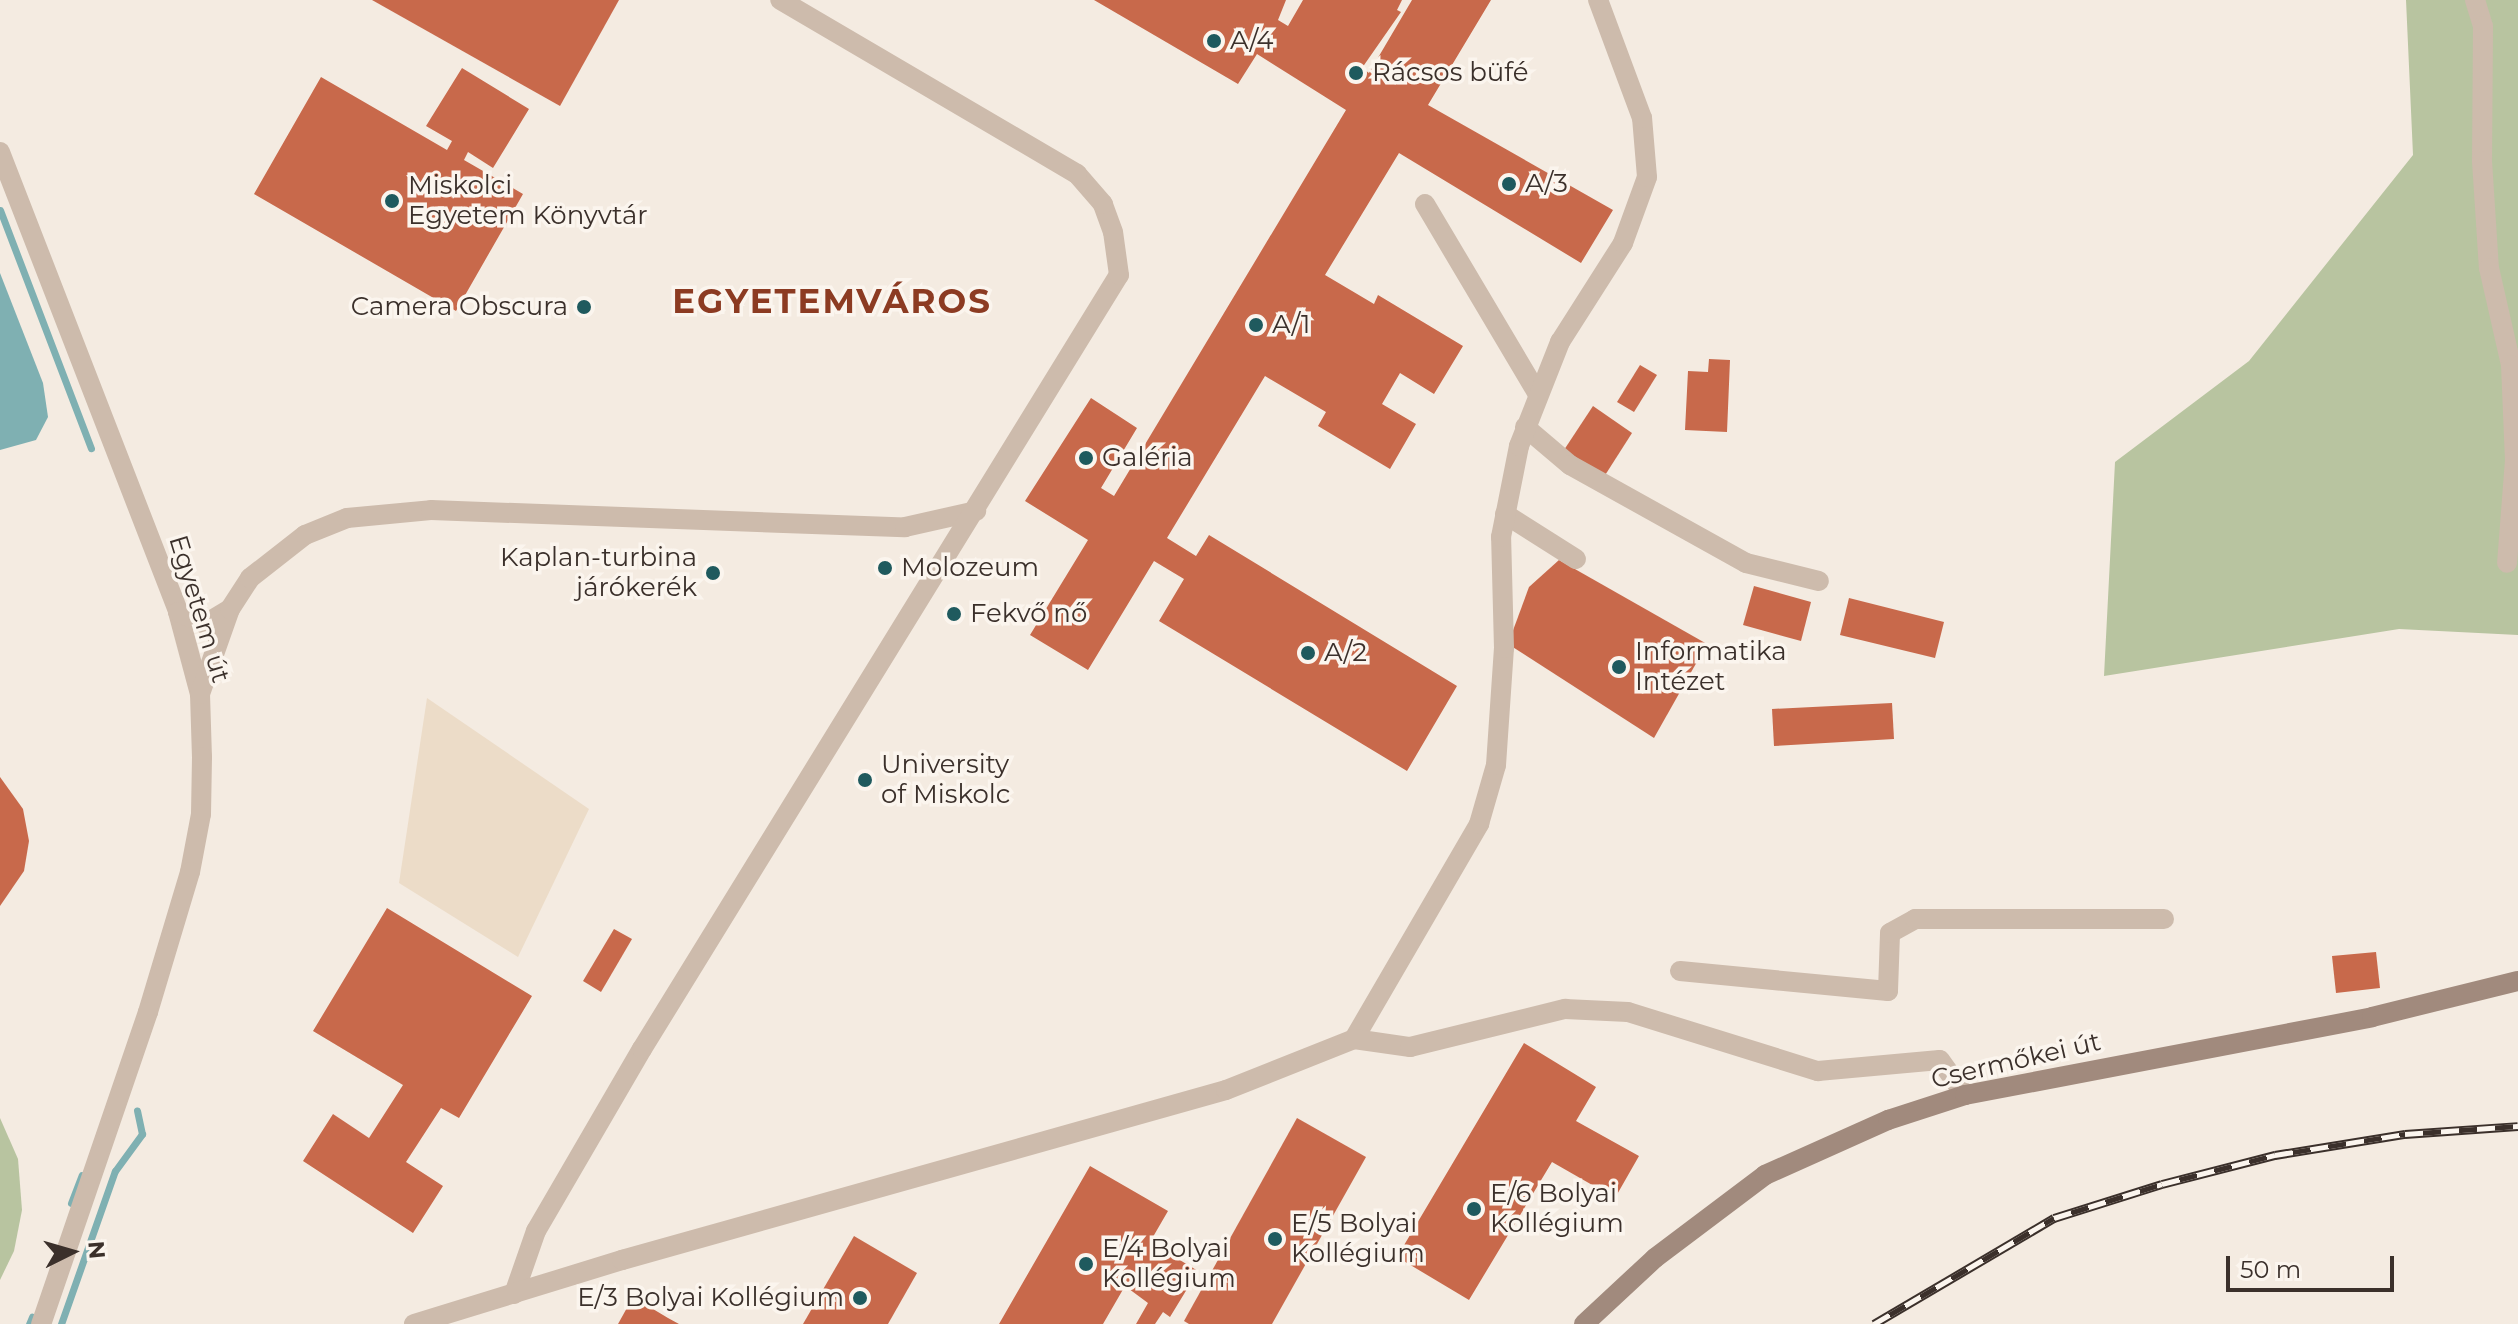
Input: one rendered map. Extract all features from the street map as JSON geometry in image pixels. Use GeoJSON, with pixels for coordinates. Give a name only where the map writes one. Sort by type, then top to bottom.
{"type":"FeatureCollection","features":[{"type":"Feature","properties":{"kind":"main road","name":"Csermőkei út"},"geometry":{"type":"LineString","coordinates":[[1584,1324],[1655,1258],[1765,1175],[1833,1141],[1965,1095],[2372,1017],[2518,981]]}},
{"type":"Feature","properties":{"kind":"street"},"geometry":{"type":"LineString","coordinates":[[514,1294],[536,1231],[712,935],[1119,275],[1113,232],[1103,204],[1077,174],[780,0]]}},
{"type":"Feature","properties":{"kind":"street"},"geometry":{"type":"LineString","coordinates":[[1354,1039],[1483,809],[1497,751],[1505,514],[1525,427],[1560,342],[1623,243],[1647,177],[1642,118],[1598,0]]}},
{"type":"Feature","properties":{"kind":"street"},"geometry":{"type":"LineString","coordinates":[[2475,0],[2483,26],[2482,161],[2489,268],[2511,365],[2515,460],[2507,563]]}},
{"type":"Feature","properties":{"kind":"street","name":"Egyetem út"},"geometry":{"type":"LineString","coordinates":[[0,152],[178,612],[200,694],[201,814],[190,872],[148,1012],[41,1324]]}},
{"type":"Feature","properties":{"kind":"street"},"geometry":{"type":"LineString","coordinates":[[1425,204],[1538,394]]}},
{"type":"Feature","properties":{"kind":"street"},"geometry":{"type":"LineString","coordinates":[[1525,427],[1570,465],[1746,563],[1819,581]]}},
{"type":"Feature","properties":{"kind":"street"},"geometry":{"type":"LineString","coordinates":[[200,694],[230,609],[271,557],[305,535],[347,518],[391,511],[905,527],[976,511]]}},
{"type":"Feature","properties":{"kind":"street"},"geometry":{"type":"LineString","coordinates":[[1505,514],[1576,559]]}},
{"type":"Feature","properties":{"kind":"street"},"geometry":{"type":"LineString","coordinates":[[178,612],[205,624],[230,609]]}},
{"type":"Feature","properties":{"kind":"street"},"geometry":{"type":"LineString","coordinates":[[1680,971],[1888,991],[1890,933],[1915,919],[2164,919]]}},
{"type":"Feature","properties":{"kind":"street"},"geometry":{"type":"LineString","coordinates":[[414,1324],[1226,1090],[1354,1039],[1410,1047],[1565,1009],[1628,1012],[1818,1071],[1940,1060],[1965,1095]]}},
{"type":"Feature","properties":{"kind":"green space"},"geometry":{"type":"Polygon","coordinates":[[[2406,0],[2518,0],[2518,635],[2399,629],[2104,676],[2115,462],[2249,361],[2413,155],[2406,0]]]}},
{"type":"Feature","properties":{"kind":"green space"},"geometry":{"type":"Polygon","coordinates":[[[0,1118],[18,1159],[22,1210],[14,1251],[0,1280],[0,1118]]]}},
{"type":"Feature","properties":{"kind":"shaded area"},"geometry":{"type":"Polygon","coordinates":[[[427,698],[589,809],[518,957],[399,883],[427,698]]]}},
{"type":"Feature","properties":{"kind":"water"},"geometry":{"type":"Polygon","coordinates":[[[0,273],[43,383],[48,417],[36,440],[0,450],[0,273]]]}},
{"type":"Feature","properties":{"kind":"building"},"geometry":{"type":"Polygon","coordinates":[[[372,0],[619,0],[560,106],[372,0]]]}},
{"type":"Feature","properties":{"kind":"building"},"geometry":{"type":"Polygon","coordinates":[[[1094,0],[1286,0],[1278,20],[1288,26],[1303,0],[1402,0],[1397,10],[1401,12],[1362,68],[1369,73],[1412,0],[1491,0],[1428,105],[1613,210],[1581,263],[1399,153],[1325,275],[1374,304],[1378,295],[1463,346],[1434,394],[1400,373],[1382,404],[1416,424],[1390,469],[1318,426],[1326,412],[1265,376],[1167,538],[1196,556],[1209,535],[1457,686],[1407,771],[1159,621],[1184,579],[1154,561],[1088,670],[1030,635],[1088,540],[1025,501],[1091,398],[1137,428],[1101,488],[1114,496],[1346,110],[1257,54],[1238,84],[1094,0]]]}},
{"type":"Feature","properties":{"kind":"building"},"geometry":{"type":"Polygon","coordinates":[[[462,68],[529,109],[493,168],[468,152],[464,160],[523,194],[456,311],[254,194],[321,77],[447,150],[452,141],[426,126],[462,68]]]}},
{"type":"Feature","properties":{"kind":"building"},"geometry":{"type":"Polygon","coordinates":[[[1709,359],[1730,360],[1727,432],[1685,430],[1688,371],[1708,372],[1709,359]]]}},
{"type":"Feature","properties":{"kind":"building"},"geometry":{"type":"Polygon","coordinates":[[[1640,365],[1657,375],[1634,412],[1617,402],[1640,365]]]}},
{"type":"Feature","properties":{"kind":"building"},"geometry":{"type":"Polygon","coordinates":[[[1593,406],[1632,433],[1602,480],[1562,453],[1593,406]]]}},
{"type":"Feature","properties":{"kind":"building","name":"Informatika Intézet"},"geometry":{"type":"Polygon","coordinates":[[[1559,560],[1707,644],[1654,738],[1508,644],[1529,587],[1559,560]]]}},
{"type":"Feature","properties":{"kind":"building"},"geometry":{"type":"Polygon","coordinates":[[[1754,586],[1811,602],[1801,641],[1743,625],[1754,586]]]}},
{"type":"Feature","properties":{"kind":"building"},"geometry":{"type":"Polygon","coordinates":[[[1849,598],[1944,622],[1935,658],[1840,635],[1849,598]]]}},
{"type":"Feature","properties":{"kind":"building"},"geometry":{"type":"Polygon","coordinates":[[[1892,703],[1894,739],[1774,746],[1772,709],[1892,703]]]}},
{"type":"Feature","properties":{"kind":"building"},"geometry":{"type":"Polygon","coordinates":[[[0,777],[23,809],[29,841],[24,871],[0,906],[0,777]]]}},
{"type":"Feature","properties":{"kind":"building"},"geometry":{"type":"Polygon","coordinates":[[[387,908],[532,996],[459,1118],[441,1108],[406,1162],[443,1186],[413,1233],[303,1161],[333,1114],[369,1138],[403,1085],[313,1031],[387,908]]]}},
{"type":"Feature","properties":{"kind":"building"},"geometry":{"type":"Polygon","coordinates":[[[614,929],[632,939],[601,992],[583,981],[614,929]]]}},
{"type":"Feature","properties":{"kind":"building"},"geometry":{"type":"Polygon","coordinates":[[[2376,952],[2380,988],[2336,993],[2332,956],[2376,952]]]}},
{"type":"Feature","properties":{"kind":"building","name":"E/6 Bolyai Kollégium"},"geometry":{"type":"Polygon","coordinates":[[[1524,1043],[1596,1087],[1576,1121],[1639,1156],[1615,1198],[1552,1162],[1469,1300],[1397,1257],[1524,1043]]]}},
{"type":"Feature","properties":{"kind":"building","name":"E/5 Bolyai Kollégium"},"geometry":{"type":"Polygon","coordinates":[[[1297,1118],[1366,1157],[1272,1324],[1189,1324],[1184,1321],[1297,1118]]]}},
{"type":"Feature","properties":{"kind":"building","name":"E/4 Bolyai Kollégium"},"geometry":{"type":"Polygon","coordinates":[[[1090,1166],[1168,1211],[1150,1242],[1198,1271],[1170,1317],[1163,1312],[1155,1324],[1136,1324],[1148,1303],[1125,1286],[1103,1324],[999,1324],[1090,1166]]]}},
{"type":"Feature","properties":{"kind":"building","name":"E/3 Bolyai Kollégium"},"geometry":{"type":"Polygon","coordinates":[[[854,1236],[917,1273],[888,1324],[803,1324],[854,1236]]]}},
{"type":"Feature","properties":{"kind":"building"},"geometry":{"type":"Polygon","coordinates":[[[633,1297],[668,1318],[679,1324],[618,1324],[633,1297]]]}},
{"type":"Feature","properties":{"kind":"waterway"},"geometry":{"type":"LineString","coordinates":[[0,210],[91,448]]}},
{"type":"Feature","properties":{"kind":"waterway"},"geometry":{"type":"LineString","coordinates":[[61,1324],[115,1171],[142,1134],[137,1111]]}},
{"type":"Feature","properties":{"kind":"waterway"},"geometry":{"type":"LineString","coordinates":[[71,1203],[82,1175]]}},
{"type":"Feature","properties":{"kind":"waterway"},"geometry":{"type":"LineString","coordinates":[[29,1324],[32,1317]]}},
{"type":"Feature","properties":{"kind":"railway"},"geometry":{"type":"LineString","coordinates":[[1874,1324],[2054,1218],[2162,1184],[2275,1155],[2405,1134],[2518,1126]]}},
{"type":"Feature","properties":{"kind":"place","name":"A/4"},"geometry":{"type":"Point","coordinates":[1214,41]}},
{"type":"Feature","properties":{"kind":"place","name":"Rácsos büfé"},"geometry":{"type":"Point","coordinates":[1356,73]}},
{"type":"Feature","properties":{"kind":"place","name":"A/3"},"geometry":{"type":"Point","coordinates":[1509,184]}},
{"type":"Feature","properties":{"kind":"place","name":"Miskolci Egyetem Könyvtár"},"geometry":{"type":"Point","coordinates":[392,201]}},
{"type":"Feature","properties":{"kind":"place","name":"Camera Obscura"},"geometry":{"type":"Point","coordinates":[584,307]}},
{"type":"Feature","properties":{"kind":"place","name":"A/1"},"geometry":{"type":"Point","coordinates":[1256,325]}},
{"type":"Feature","properties":{"kind":"place","name":"Galéria"},"geometry":{"type":"Point","coordinates":[1086,458]}},
{"type":"Feature","properties":{"kind":"place","name":"Molozeum"},"geometry":{"type":"Point","coordinates":[885,568]}},
{"type":"Feature","properties":{"kind":"place","name":"Kaplan-turbina járókerék"},"geometry":{"type":"Point","coordinates":[713,573]}},
{"type":"Feature","properties":{"kind":"place","name":"Fekvő nő"},"geometry":{"type":"Point","coordinates":[954,614]}},
{"type":"Feature","properties":{"kind":"place","name":"A/2"},"geometry":{"type":"Point","coordinates":[1308,653]}},
{"type":"Feature","properties":{"kind":"place","name":"Informatika Intézet"},"geometry":{"type":"Point","coordinates":[1619,667]}},
{"type":"Feature","properties":{"kind":"place","name":"University of Miskolc"},"geometry":{"type":"Point","coordinates":[865,780]}},
{"type":"Feature","properties":{"kind":"place","name":"E/6 Bolyai Kollégium"},"geometry":{"type":"Point","coordinates":[1474,1209]}},
{"type":"Feature","properties":{"kind":"place","name":"E/5 Bolyai Kollégium"},"geometry":{"type":"Point","coordinates":[1275,1239]}},
{"type":"Feature","properties":{"kind":"place","name":"E/4 Bolyai Kollégium"},"geometry":{"type":"Point","coordinates":[1086,1264]}},
{"type":"Feature","properties":{"kind":"place","name":"E/3 Bolyai Kollégium"},"geometry":{"type":"Point","coordinates":[860,1298]}},
{"type":"Feature","properties":{"kind":"district","name":"EGYETEMVÁROS"},"geometry":{"type":"Point","coordinates":[832,302]}}]}
